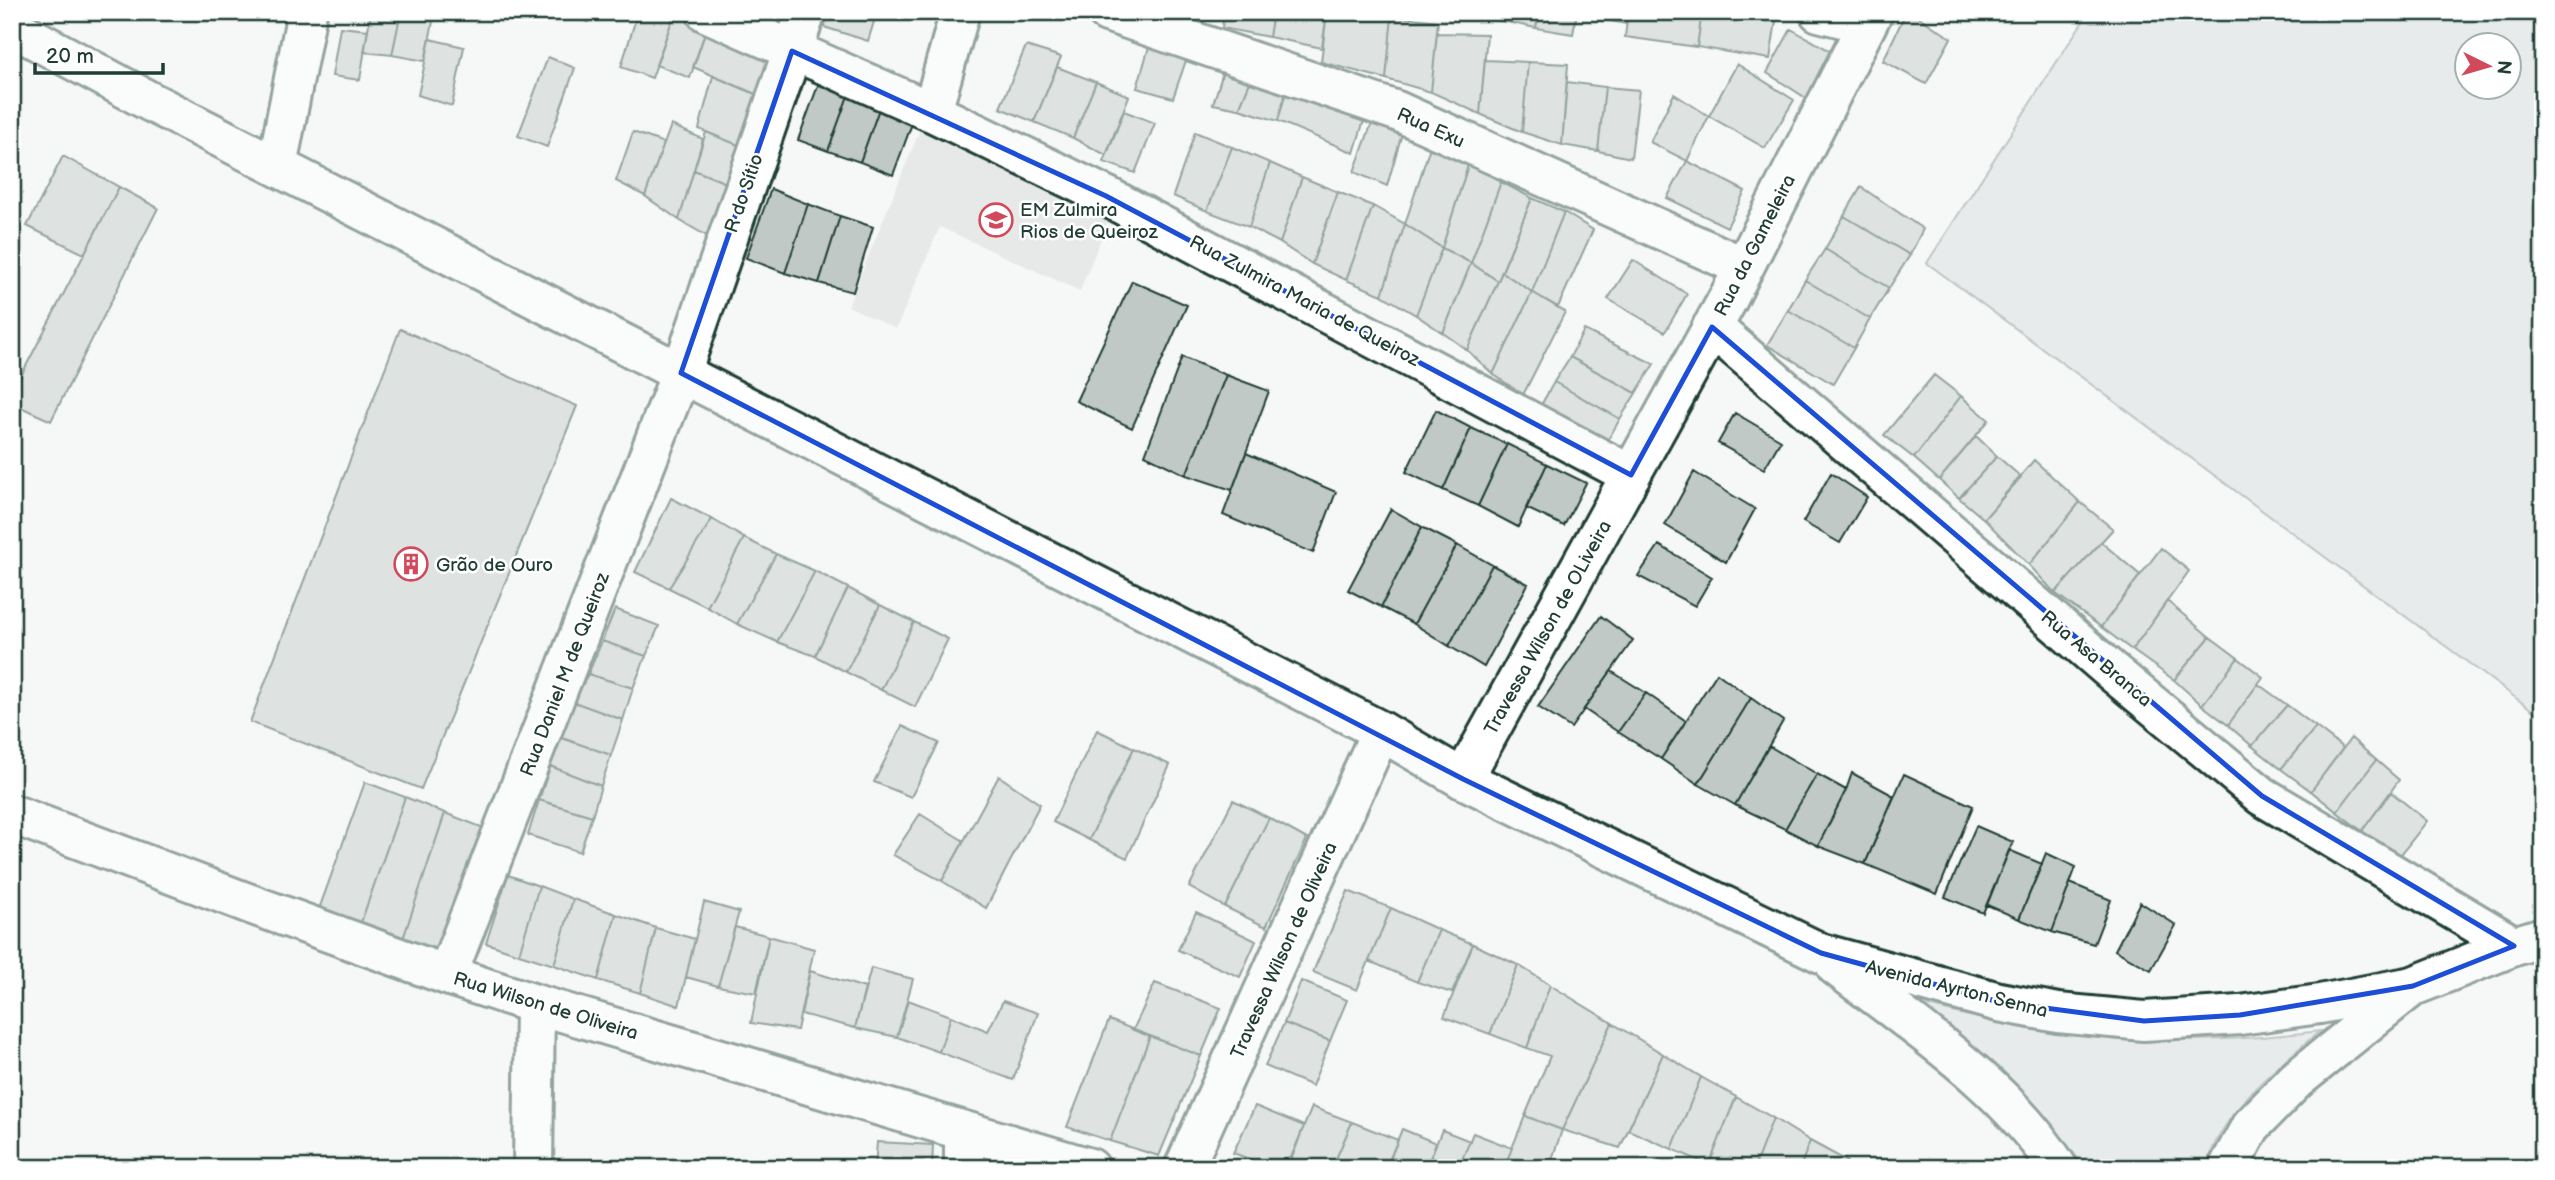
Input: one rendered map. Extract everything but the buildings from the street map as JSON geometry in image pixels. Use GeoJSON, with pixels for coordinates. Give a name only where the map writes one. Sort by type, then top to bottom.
{"type":"FeatureCollection","features":[{"type":"Feature","properties":{"kind":"street"},"geometry":{"type":"LineString","coordinates":[[277,166],[307,12]]}},
{"type":"Feature","properties":{"kind":"street","name":"Rua Zulmira Maria de Queiroz"},"geometry":{"type":"LineString","coordinates":[[706,12],[932,112],[1107,196],[1631,475]]}},
{"type":"Feature","properties":{"kind":"street","name":"R do Sítio"},"geometry":{"type":"LineString","coordinates":[[681,373],[806,12]]}},
{"type":"Feature","properties":{"kind":"street"},"geometry":{"type":"LineString","coordinates":[[932,112],[960,12]]}},
{"type":"Feature","properties":{"kind":"street","name":"Rua Exu"},"geometry":{"type":"LineString","coordinates":[[1107,12],[1397,111],[1744,267]]}},
{"type":"Feature","properties":{"kind":"street"},"geometry":{"type":"LineString","coordinates":[[1819,12],[1870,18]]}},
{"type":"Feature","properties":{"kind":"street","name":"Rua da Gameleira"},"geometry":{"type":"LineString","coordinates":[[1631,475],[1744,267],[1870,18]]}},
{"type":"Feature","properties":{"kind":"street"},"geometry":{"type":"LineString","coordinates":[[23,25],[277,166],[1381,731],[1464,779],[1821,954]]}},
{"type":"Feature","properties":{"kind":"street","name":"Rua Asa Branca"},"geometry":{"type":"LineString","coordinates":[[1712,327],[2098,660],[2262,796],[2528,942]]}},
{"type":"Feature","properties":{"kind":"street","name":"Rua Daniel M de Queiroz"},"geometry":{"type":"LineString","coordinates":[[447,975],[681,373]]}},
{"type":"Feature","properties":{"kind":"street","name":"Travessa Wilson de OLiveira"},"geometry":{"type":"LineString","coordinates":[[1464,779],[1631,475]]}},
{"type":"Feature","properties":{"kind":"street","name":"Travessa Wilson de Oliveira"},"geometry":{"type":"LineString","coordinates":[[1184,1168],[1381,731]]}},
{"type":"Feature","properties":{"kind":"street","name":"Rua Wilson de Oliveira"},"geometry":{"type":"LineString","coordinates":[[12,814],[240,900],[535,1004],[1090,1168]]}},
{"type":"Feature","properties":{"kind":"street"},"geometry":{"type":"LineString","coordinates":[[2228,1168],[2251,1126],[2296,1080],[2413,986],[2528,942]]}},
{"type":"Feature","properties":{"kind":"street","name":"Avenida Ayrton Senna"},"geometry":{"type":"LineString","coordinates":[[1821,954],[1999,1002],[2058,1013],[2144,1021],[2240,1016],[2413,986]]}},
{"type":"Feature","properties":{"kind":"street","name":"Avenida Ayrton Senna"},"geometry":{"type":"LineString","coordinates":[[1821,954],[1967,1067],[2024,1123],[2058,1168]]}},
{"type":"Feature","properties":{"kind":"street"},"geometry":{"type":"LineString","coordinates":[[533,1168],[535,1004]]}},
{"type":"Feature","properties":{"kind":"street"},"geometry":{"type":"LineString","coordinates":[[964,1130],[964,1168]]}},
{"type":"Feature","properties":{"kind":"highlighted area"},"geometry":{"type":"Polygon","coordinates":[[[792,51],[1106,196],[1631,475],[1712,327],[2262,796],[2514,946],[2413,986],[2240,1015],[2144,1021],[1999,1002],[1821,953],[1463,779],[681,373],[792,51]]]}},
{"type":"Feature","properties":{"kind":"shaded area"},"geometry":{"type":"Polygon","coordinates":[[[2089,12],[2543,12],[2543,718],[1927,263],[2089,12]]]}},
{"type":"Feature","properties":{"kind":"shaded area","name":"EM Zulmira Rios de Queiroz"},"geometry":{"type":"Polygon","coordinates":[[[922,125],[1111,213],[1080,291],[940,227],[896,329],[848,306],[922,125]]]}},
{"type":"Feature","properties":{"kind":"shaded area"},"geometry":{"type":"Polygon","coordinates":[[[1916,1003],[2019,1026],[2117,1038],[2215,1040],[2320,1031],[2252,1092],[2225,1127],[2205,1168],[2085,1168],[2008,1078],[1964,1039],[1916,1003]]]}},
{"type":"Feature","properties":{"kind":"place","name":"EM Zulmira Rios de Queiroz"},"geometry":{"type":"Point","coordinates":[996,220]}},
{"type":"Feature","properties":{"kind":"place","name":"Grão de Ouro"},"geometry":{"type":"Point","coordinates":[411,564]}}]}
